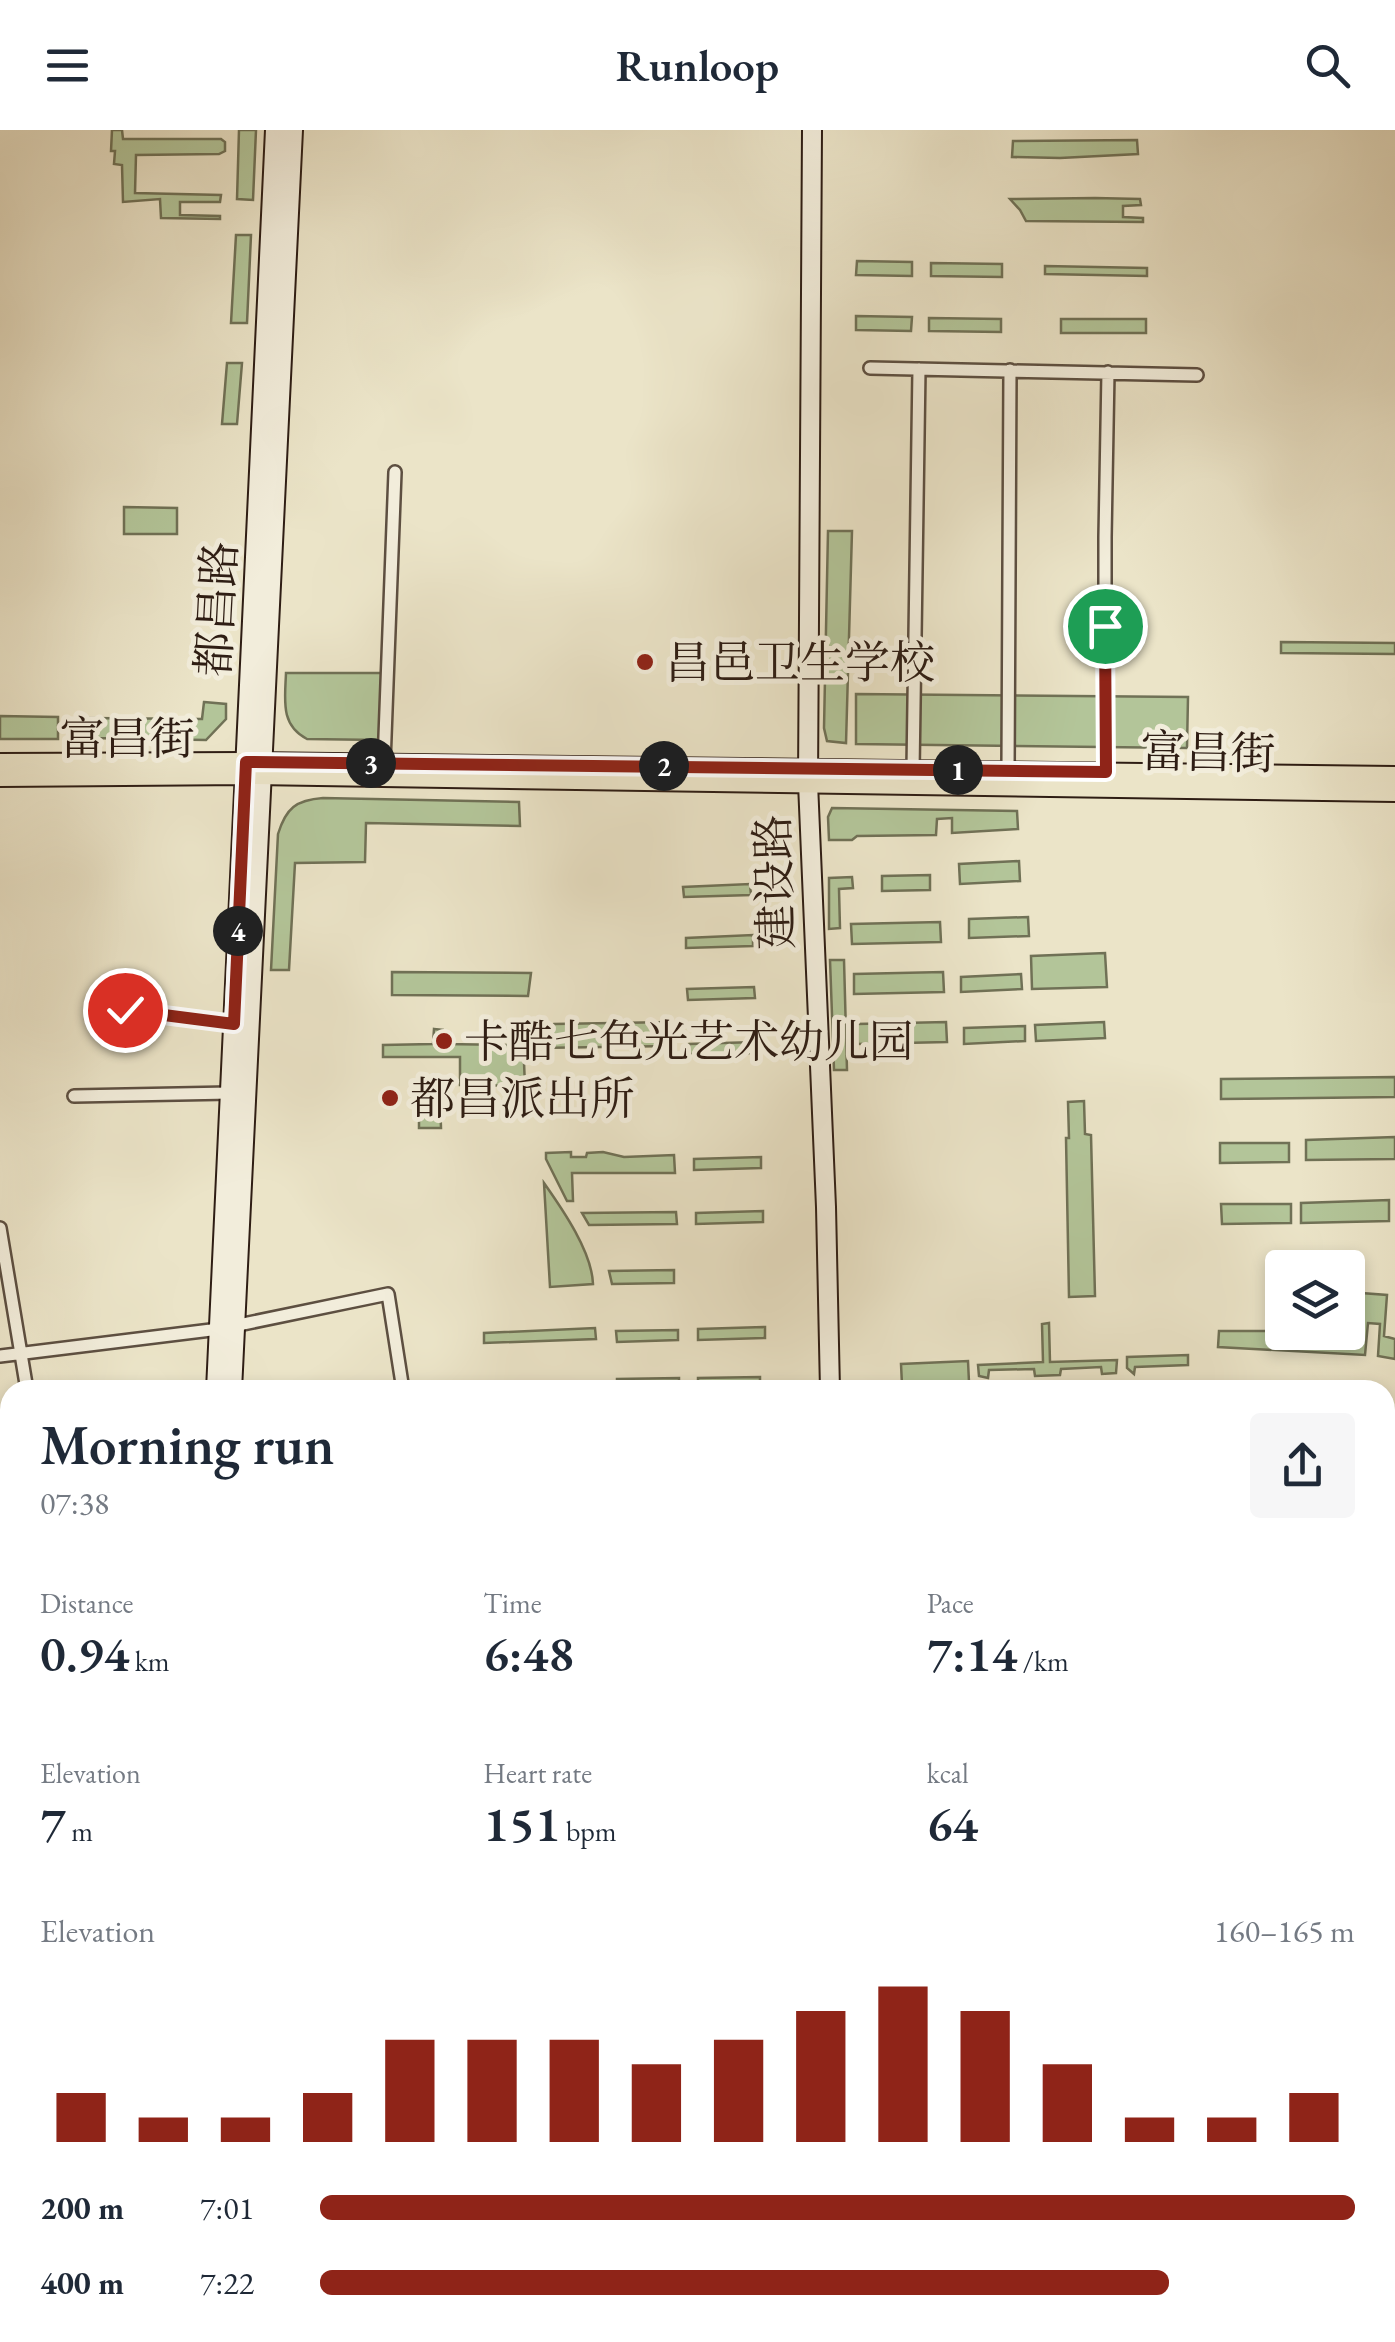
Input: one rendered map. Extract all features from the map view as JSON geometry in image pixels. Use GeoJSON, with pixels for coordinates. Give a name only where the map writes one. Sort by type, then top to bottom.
{"type":"FeatureCollection","features":[{"type":"Feature","properties":{"kind":"main road","name":"都昌路"},"geometry":{"type":"LineString","coordinates":[[255,768],[274,130]]}},
{"type":"Feature","properties":{"kind":"main road","name":"都昌路"},"geometry":{"type":"LineString","coordinates":[[218,1380],[227,1326],[230,1092],[255,768],[293,130]]}},
{"type":"Feature","properties":{"kind":"main road","name":"建设路"},"geometry":{"type":"LineString","coordinates":[[812,130],[808,776],[830,1380]]}},
{"type":"Feature","properties":{"kind":"main road","name":"富昌街"},"geometry":{"type":"LineString","coordinates":[[0,763],[808,776],[913,770],[1395,776]]}},
{"type":"Feature","properties":{"kind":"main road","name":"富昌街"},"geometry":{"type":"LineString","coordinates":[[0,777],[384,763],[1395,792]]}},
{"type":"Feature","properties":{"kind":"main road"},"geometry":{"type":"LineString","coordinates":[[231,1380],[227,1326],[255,768]]}},
{"type":"Feature","properties":{"kind":"street"},"geometry":{"type":"LineString","coordinates":[[870,368],[1197,375]]}},
{"type":"Feature","properties":{"kind":"street"},"geometry":{"type":"LineString","coordinates":[[913,770],[919,368]]}},
{"type":"Feature","properties":{"kind":"street"},"geometry":{"type":"LineString","coordinates":[[1008,771],[1010,370]]}},
{"type":"Feature","properties":{"kind":"street"},"geometry":{"type":"LineString","coordinates":[[1106,772],[1108,372]]}},
{"type":"Feature","properties":{"kind":"street"},"geometry":{"type":"LineString","coordinates":[[384,763],[395,472]]}},
{"type":"Feature","properties":{"kind":"street"},"geometry":{"type":"LineString","coordinates":[[125,1010],[234,1024]]}},
{"type":"Feature","properties":{"kind":"street"},"geometry":{"type":"LineString","coordinates":[[74,1096],[230,1092]]}},
{"type":"Feature","properties":{"kind":"street"},"geometry":{"type":"LineString","coordinates":[[0,1228],[25,1380]]}},
{"type":"Feature","properties":{"kind":"street"},"geometry":{"type":"LineString","coordinates":[[0,1356],[227,1326],[388,1294],[401,1380]]}},
{"type":"Feature","properties":{"kind":"green space"},"geometry":{"type":"Polygon","coordinates":[[[112,130],[122,130],[123,139],[225,142],[225,151],[219,154],[136,155],[135,193],[221,195],[220,202],[180,202],[180,215],[220,219],[161,218],[160,199],[123,202],[122,165],[114,164],[112,130]]]}},
{"type":"Feature","properties":{"kind":"green space"},"geometry":{"type":"Polygon","coordinates":[[[239,130],[256,130],[253,200],[237,199],[239,130]]]}},
{"type":"Feature","properties":{"kind":"green space"},"geometry":{"type":"Polygon","coordinates":[[[1137,140],[1138,154],[1012,157],[1013,141],[1137,140]]]}},
{"type":"Feature","properties":{"kind":"green space"},"geometry":{"type":"Polygon","coordinates":[[[1010,199],[1140,199],[1141,205],[1123,206],[1123,217],[1143,218],[1143,222],[1026,221],[1010,199]]]}},
{"type":"Feature","properties":{"kind":"green space"},"geometry":{"type":"Polygon","coordinates":[[[236,235],[251,235],[247,323],[231,323],[236,235]]]}},
{"type":"Feature","properties":{"kind":"green space"},"geometry":{"type":"Polygon","coordinates":[[[857,261],[912,262],[912,276],[856,275],[857,261]]]}},
{"type":"Feature","properties":{"kind":"green space"},"geometry":{"type":"Polygon","coordinates":[[[931,263],[1002,264],[1002,277],[931,276],[931,263]]]}},
{"type":"Feature","properties":{"kind":"green space"},"geometry":{"type":"Polygon","coordinates":[[[1045,266],[1147,268],[1147,276],[1045,274],[1045,266]]]}},
{"type":"Feature","properties":{"kind":"green space"},"geometry":{"type":"Polygon","coordinates":[[[856,316],[912,317],[911,331],[856,330],[856,316]]]}},
{"type":"Feature","properties":{"kind":"green space"},"geometry":{"type":"Polygon","coordinates":[[[929,318],[1001,319],[1001,332],[929,331],[929,318]]]}},
{"type":"Feature","properties":{"kind":"green space"},"geometry":{"type":"Polygon","coordinates":[[[1061,319],[1146,319],[1146,333],[1061,333],[1061,319]]]}},
{"type":"Feature","properties":{"kind":"green space"},"geometry":{"type":"Polygon","coordinates":[[[227,363],[242,363],[237,424],[222,424],[227,363]]]}},
{"type":"Feature","properties":{"kind":"green space"},"geometry":{"type":"Polygon","coordinates":[[[124,507],[177,508],[177,534],[124,534],[124,507]]]}},
{"type":"Feature","properties":{"kind":"green space"},"geometry":{"type":"Polygon","coordinates":[[[828,531],[852,531],[846,743],[827,741],[824,728],[828,531]]]}},
{"type":"Feature","properties":{"kind":"green space"},"geometry":{"type":"Polygon","coordinates":[[[1281,642],[1395,643],[1395,654],[1281,653],[1281,642]]]}},
{"type":"Feature","properties":{"kind":"green space"},"geometry":{"type":"Polygon","coordinates":[[[286,673],[383,673],[380,740],[307,739],[298,733],[286,711],[286,673]]]}},
{"type":"Feature","properties":{"kind":"green space"},"geometry":{"type":"Polygon","coordinates":[[[856,694],[1188,697],[1187,748],[856,744],[856,694]]]}},
{"type":"Feature","properties":{"kind":"green space"},"geometry":{"type":"Polygon","coordinates":[[[204,702],[226,704],[226,719],[206,740],[89,738],[88,718],[202,719],[204,702]]]}},
{"type":"Feature","properties":{"kind":"green space"},"geometry":{"type":"Polygon","coordinates":[[[0,716],[58,717],[58,739],[0,739],[0,716]]]}},
{"type":"Feature","properties":{"kind":"green space"},"geometry":{"type":"Polygon","coordinates":[[[323,798],[519,802],[520,826],[366,823],[365,862],[295,863],[289,970],[271,970],[278,834],[293,807],[323,798]]]}},
{"type":"Feature","properties":{"kind":"green space"},"geometry":{"type":"Polygon","coordinates":[[[832,808],[1017,811],[1018,829],[952,833],[952,818],[937,819],[936,835],[829,840],[828,817],[832,808]]]}},
{"type":"Feature","properties":{"kind":"green space"},"geometry":{"type":"Polygon","coordinates":[[[1019,861],[1020,881],[960,884],[959,864],[1019,861]]]}},
{"type":"Feature","properties":{"kind":"green space"},"geometry":{"type":"Polygon","coordinates":[[[930,875],[930,890],[882,891],[882,876],[930,875]]]}},
{"type":"Feature","properties":{"kind":"green space"},"geometry":{"type":"Polygon","coordinates":[[[852,877],[853,888],[839,889],[840,928],[829,929],[829,878],[852,877]]]}},
{"type":"Feature","properties":{"kind":"green space"},"geometry":{"type":"Polygon","coordinates":[[[750,884],[751,895],[684,897],[683,887],[750,884]]]}},
{"type":"Feature","properties":{"kind":"green space"},"geometry":{"type":"Polygon","coordinates":[[[1028,917],[1029,936],[969,938],[969,919],[1028,917]]]}},
{"type":"Feature","properties":{"kind":"green space"},"geometry":{"type":"Polygon","coordinates":[[[940,922],[941,942],[852,944],[851,924],[940,922]]]}},
{"type":"Feature","properties":{"kind":"green space"},"geometry":{"type":"Polygon","coordinates":[[[753,935],[753,946],[686,948],[686,938],[753,935]]]}},
{"type":"Feature","properties":{"kind":"green space"},"geometry":{"type":"Polygon","coordinates":[[[1105,953],[1107,987],[1032,989],[1031,956],[1105,953]]]}},
{"type":"Feature","properties":{"kind":"green space"},"geometry":{"type":"Polygon","coordinates":[[[830,960],[844,960],[847,1070],[834,1070],[830,960]]]}},
{"type":"Feature","properties":{"kind":"green space"},"geometry":{"type":"Polygon","coordinates":[[[392,972],[531,973],[528,996],[392,995],[392,972]]]}},
{"type":"Feature","properties":{"kind":"green space"},"geometry":{"type":"Polygon","coordinates":[[[943,972],[944,992],[854,994],[854,974],[943,972]]]}},
{"type":"Feature","properties":{"kind":"green space"},"geometry":{"type":"Polygon","coordinates":[[[1021,974],[1022,989],[961,992],[961,977],[1021,974]]]}},
{"type":"Feature","properties":{"kind":"green space"},"geometry":{"type":"Polygon","coordinates":[[[754,987],[755,998],[688,1000],[687,989],[754,987]]]}},
{"type":"Feature","properties":{"kind":"green space"},"geometry":{"type":"Polygon","coordinates":[[[671,1022],[671,1046],[537,1048],[554,1024],[671,1022]]]}},
{"type":"Feature","properties":{"kind":"green space"},"geometry":{"type":"Polygon","coordinates":[[[946,1022],[947,1042],[858,1044],[857,1024],[946,1022]]]}},
{"type":"Feature","properties":{"kind":"green space"},"geometry":{"type":"Polygon","coordinates":[[[1104,1022],[1105,1038],[1036,1041],[1035,1025],[1104,1022]]]}},
{"type":"Feature","properties":{"kind":"green space"},"geometry":{"type":"Polygon","coordinates":[[[1025,1026],[1025,1041],[964,1044],[964,1028],[1025,1026]]]}},
{"type":"Feature","properties":{"kind":"green space"},"geometry":{"type":"Polygon","coordinates":[[[434,1029],[443,1030],[445,1044],[509,1045],[510,1039],[523,1039],[525,1086],[460,1085],[460,1057],[383,1057],[383,1045],[433,1044],[434,1029]]]}},
{"type":"Feature","properties":{"kind":"green space"},"geometry":{"type":"Polygon","coordinates":[[[756,1042],[756,1053],[689,1054],[689,1044],[756,1042]]]}},
{"type":"Feature","properties":{"kind":"green space"},"geometry":{"type":"Polygon","coordinates":[[[1395,1077],[1395,1097],[1221,1099],[1221,1079],[1395,1077]]]}},
{"type":"Feature","properties":{"kind":"green space"},"geometry":{"type":"Polygon","coordinates":[[[419,1099],[440,1099],[441,1128],[419,1128],[419,1099]]]}},
{"type":"Feature","properties":{"kind":"green space"},"geometry":{"type":"Polygon","coordinates":[[[1084,1101],[1085,1134],[1091,1135],[1095,1296],[1069,1297],[1068,1102],[1084,1101]]]}},
{"type":"Feature","properties":{"kind":"green space"},"geometry":{"type":"Polygon","coordinates":[[[1395,1137],[1395,1159],[1306,1160],[1306,1140],[1395,1137]]]}},
{"type":"Feature","properties":{"kind":"green space"},"geometry":{"type":"Polygon","coordinates":[[[1220,1143],[1289,1143],[1289,1162],[1220,1163],[1220,1143]]]}},
{"type":"Feature","properties":{"kind":"green space"},"geometry":{"type":"Polygon","coordinates":[[[571,1152],[571,1157],[603,1152],[624,1157],[674,1155],[675,1173],[572,1173],[573,1201],[567,1201],[546,1153],[571,1152]]]}},
{"type":"Feature","properties":{"kind":"green space"},"geometry":{"type":"Polygon","coordinates":[[[761,1157],[761,1168],[694,1170],[694,1159],[761,1157]]]}},
{"type":"Feature","properties":{"kind":"green space"},"geometry":{"type":"Polygon","coordinates":[[[544,1183],[582,1245],[593,1284],[550,1287],[544,1183]]]}},
{"type":"Feature","properties":{"kind":"green space"},"geometry":{"type":"Polygon","coordinates":[[[1389,1200],[1389,1221],[1301,1223],[1301,1203],[1389,1200]]]}},
{"type":"Feature","properties":{"kind":"green space"},"geometry":{"type":"Polygon","coordinates":[[[1221,1204],[1291,1204],[1291,1223],[1222,1224],[1221,1204]]]}},
{"type":"Feature","properties":{"kind":"green space"},"geometry":{"type":"Polygon","coordinates":[[[763,1211],[763,1222],[696,1224],[696,1213],[763,1211]]]}},
{"type":"Feature","properties":{"kind":"green space"},"geometry":{"type":"Polygon","coordinates":[[[676,1212],[677,1224],[589,1225],[582,1213],[676,1212]]]}},
{"type":"Feature","properties":{"kind":"green space"},"geometry":{"type":"Polygon","coordinates":[[[674,1270],[674,1283],[612,1284],[609,1271],[674,1270]]]}},
{"type":"Feature","properties":{"kind":"green space"},"geometry":{"type":"Polygon","coordinates":[[[1365,1293],[1387,1295],[1384,1336],[1395,1339],[1395,1359],[1378,1356],[1380,1324],[1368,1323],[1365,1355],[1273,1350],[1365,1350],[1365,1293]]]}},
{"type":"Feature","properties":{"kind":"green space"},"geometry":{"type":"Polygon","coordinates":[[[1049,1323],[1050,1362],[1117,1360],[1116,1373],[1102,1374],[1101,1367],[1061,1369],[1060,1375],[1035,1376],[1034,1369],[989,1370],[988,1378],[979,1376],[978,1365],[1043,1362],[1042,1324],[1049,1323]]]}},
{"type":"Feature","properties":{"kind":"green space"},"geometry":{"type":"Polygon","coordinates":[[[765,1327],[765,1338],[698,1340],[698,1329],[765,1327]]]}},
{"type":"Feature","properties":{"kind":"green space"},"geometry":{"type":"Polygon","coordinates":[[[595,1328],[596,1339],[484,1343],[484,1333],[595,1328]]]}},
{"type":"Feature","properties":{"kind":"green space"},"geometry":{"type":"Polygon","coordinates":[[[678,1330],[678,1340],[617,1342],[616,1331],[678,1330]]]}},
{"type":"Feature","properties":{"kind":"green space"},"geometry":{"type":"Polygon","coordinates":[[[1219,1331],[1265,1331],[1265,1350],[1218,1347],[1219,1331]]]}},
{"type":"Feature","properties":{"kind":"green space"},"geometry":{"type":"Polygon","coordinates":[[[1188,1355],[1188,1365],[1135,1367],[1134,1374],[1127,1368],[1127,1357],[1188,1355]]]}},
{"type":"Feature","properties":{"kind":"green space"},"geometry":{"type":"Polygon","coordinates":[[[968,1361],[969,1380],[902,1380],[901,1364],[968,1361]]]}},
{"type":"Feature","properties":{"kind":"green space"},"geometry":{"type":"Polygon","coordinates":[[[760,1377],[760,1380],[698,1380],[760,1377]]]}},
{"type":"Feature","properties":{"kind":"green space"},"geometry":{"type":"Polygon","coordinates":[[[679,1378],[679,1380],[617,1380],[679,1378]]]}},
{"type":"Feature","properties":{"kind":"place","name":"昌邑卫生学校"},"geometry":{"type":"Point","coordinates":[645,662]}},
{"type":"Feature","properties":{"kind":"place","name":"卡酷七色光艺术幼儿园"},"geometry":{"type":"Point","coordinates":[444,1041]}},
{"type":"Feature","properties":{"kind":"place","name":"都昌派出所"},"geometry":{"type":"Point","coordinates":[390,1098]}},
{"type":"Feature","properties":{"kind":"route"},"geometry":{"type":"LineString","coordinates":[[125,1010],[234,1024],[246,762],[1106,772],[1105,626]]}}]}
